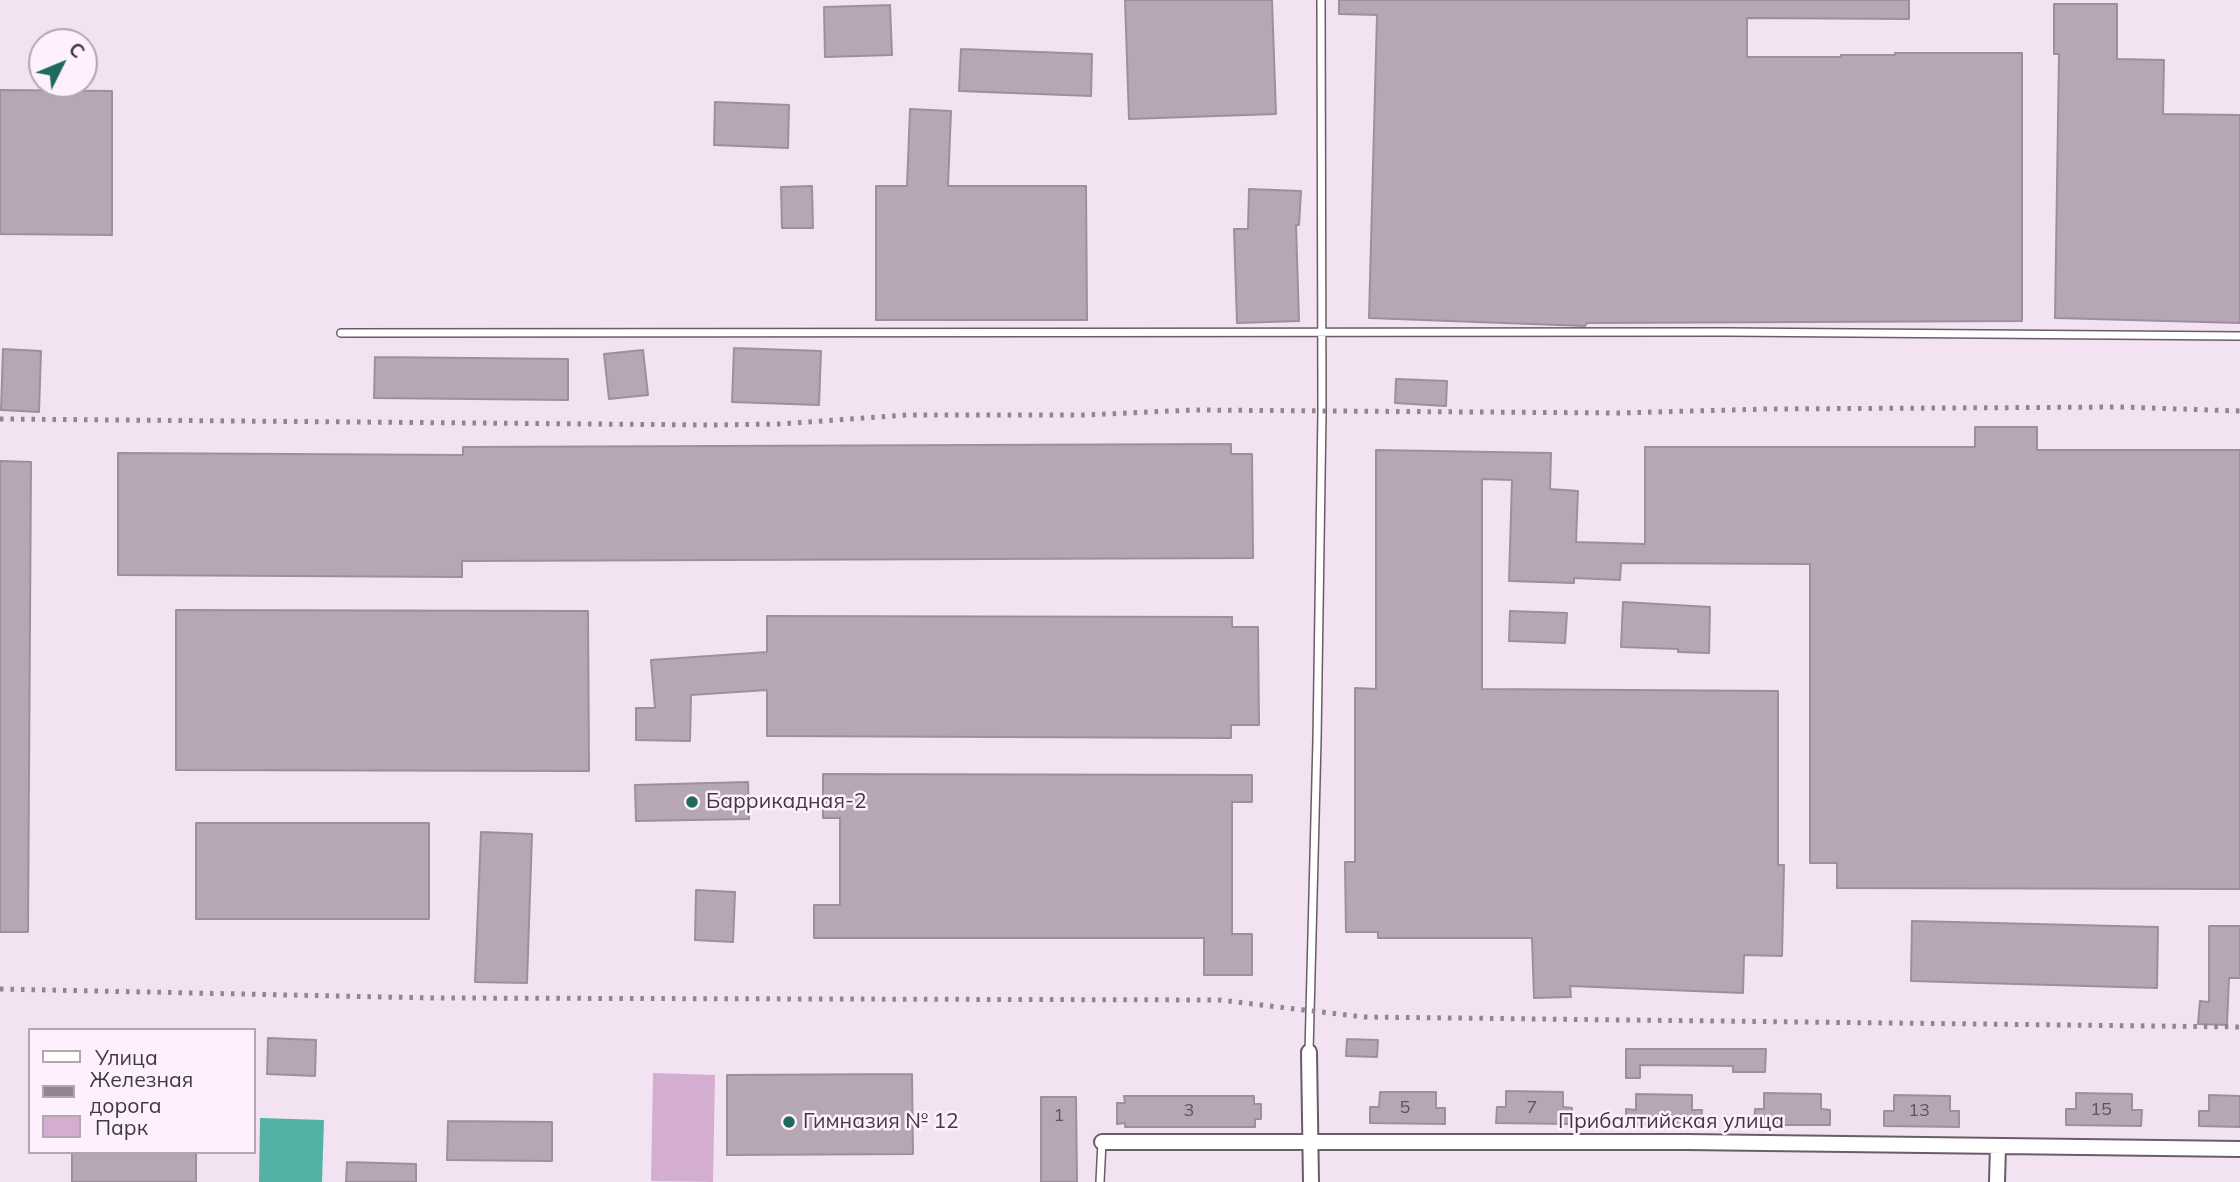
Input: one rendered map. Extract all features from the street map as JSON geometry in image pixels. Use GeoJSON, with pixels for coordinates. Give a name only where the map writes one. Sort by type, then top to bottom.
{"type":"FeatureCollection","features":[{"type":"Feature","properties":{"kind":"street"},"geometry":{"type":"LineString","coordinates":[[1310,1052],[1311,1182]]}},
{"type":"Feature","properties":{"kind":"street","name":"Прибалтийская улица"},"geometry":{"type":"LineString","coordinates":[[1102,1142],[1311,1141],[2240,1149]]}},
{"type":"Feature","properties":{"kind":"street"},"geometry":{"type":"LineString","coordinates":[[1997,1182],[1998,1146]]}},
{"type":"Feature","properties":{"kind":"lane"},"geometry":{"type":"LineString","coordinates":[[1310,1052],[1322,333],[1321,0]]}},
{"type":"Feature","properties":{"kind":"lane"},"geometry":{"type":"LineString","coordinates":[[341,333],[1726,332],[2240,336]]}},
{"type":"Feature","properties":{"kind":"lane"},"geometry":{"type":"LineString","coordinates":[[1100,1182],[1102,1142]]}},
{"type":"Feature","properties":{"kind":"green space"},"geometry":{"type":"Polygon","coordinates":[[[653,1073],[715,1075],[713,1182],[651,1181],[653,1073]]]}},
{"type":"Feature","properties":{"kind":"shaded area"},"geometry":{"type":"Polygon","coordinates":[[[260,1118],[324,1120],[322,1182],[259,1182],[260,1118]]]}},
{"type":"Feature","properties":{"kind":"building"},"geometry":{"type":"Polygon","coordinates":[[[1125,0],[1272,0],[1276,114],[1129,119],[1125,0]]]}},
{"type":"Feature","properties":{"kind":"building"},"geometry":{"type":"Polygon","coordinates":[[[1339,0],[1909,0],[1909,19],[1747,18],[1747,57],[2022,53],[2022,321],[1587,323],[1585,326],[1369,318],[1377,15],[1339,14],[1339,0]]]}},
{"type":"Feature","properties":{"kind":"building"},"geometry":{"type":"Polygon","coordinates":[[[2054,4],[2117,4],[2117,59],[2164,60],[2163,114],[2240,115],[2240,323],[2055,318],[2059,54],[2054,54],[2054,4]]]}},
{"type":"Feature","properties":{"kind":"building"},"geometry":{"type":"Polygon","coordinates":[[[890,5],[892,55],[825,57],[824,7],[890,5]]]}},
{"type":"Feature","properties":{"kind":"building"},"geometry":{"type":"Polygon","coordinates":[[[961,49],[1092,54],[1091,96],[959,91],[961,49]]]}},
{"type":"Feature","properties":{"kind":"building"},"geometry":{"type":"Polygon","coordinates":[[[0,90],[28,90],[28,98],[98,98],[98,91],[112,91],[112,235],[0,234],[0,90]]]}},
{"type":"Feature","properties":{"kind":"building"},"geometry":{"type":"Polygon","coordinates":[[[715,102],[789,105],[788,148],[714,145],[715,102]]]}},
{"type":"Feature","properties":{"kind":"building"},"geometry":{"type":"Polygon","coordinates":[[[910,109],[951,111],[948,186],[1086,186],[1087,320],[876,320],[876,186],[907,186],[910,109]]]}},
{"type":"Feature","properties":{"kind":"building"},"geometry":{"type":"Polygon","coordinates":[[[812,186],[813,228],[782,228],[781,187],[812,186]]]}},
{"type":"Feature","properties":{"kind":"building"},"geometry":{"type":"Polygon","coordinates":[[[1249,189],[1301,191],[1299,225],[1296,225],[1299,321],[1237,323],[1234,229],[1248,229],[1249,189]]]}},
{"type":"Feature","properties":{"kind":"building"},"geometry":{"type":"Polygon","coordinates":[[[734,348],[821,351],[819,405],[732,402],[734,348]]]}},
{"type":"Feature","properties":{"kind":"building"},"geometry":{"type":"Polygon","coordinates":[[[3,349],[41,351],[39,412],[1,410],[3,349]]]}},
{"type":"Feature","properties":{"kind":"building"},"geometry":{"type":"Polygon","coordinates":[[[643,350],[648,395],[609,399],[604,354],[643,350]]]}},
{"type":"Feature","properties":{"kind":"building"},"geometry":{"type":"Polygon","coordinates":[[[375,357],[568,359],[568,400],[374,398],[375,357]]]}},
{"type":"Feature","properties":{"kind":"building"},"geometry":{"type":"Polygon","coordinates":[[[1396,379],[1447,381],[1446,406],[1395,403],[1396,379]]]}},
{"type":"Feature","properties":{"kind":"building"},"geometry":{"type":"Polygon","coordinates":[[[1975,427],[2037,427],[2037,450],[2240,450],[2240,889],[1837,888],[1837,863],[1810,863],[1810,564],[1621,563],[1620,580],[1574,578],[1574,583],[1509,581],[1512,480],[1482,479],[1482,689],[1778,691],[1778,865],[1784,865],[1782,956],[1744,955],[1743,993],[1570,986],[1571,997],[1534,998],[1532,938],[1378,938],[1378,932],[1346,932],[1345,862],[1355,862],[1355,688],[1376,689],[1376,450],[1551,453],[1550,489],[1578,491],[1576,542],[1645,544],[1645,447],[1975,447],[1975,427]]]}},
{"type":"Feature","properties":{"kind":"building"},"geometry":{"type":"Polygon","coordinates":[[[1231,444],[1231,454],[1252,454],[1253,558],[462,561],[462,577],[118,575],[118,453],[463,455],[463,447],[1231,444]]]}},
{"type":"Feature","properties":{"kind":"building"},"geometry":{"type":"Polygon","coordinates":[[[0,461],[31,462],[28,932],[0,932],[0,461]]]}},
{"type":"Feature","properties":{"kind":"building"},"geometry":{"type":"Polygon","coordinates":[[[1623,602],[1710,607],[1709,653],[1621,647],[1623,602]]]}},
{"type":"Feature","properties":{"kind":"building"},"geometry":{"type":"Polygon","coordinates":[[[176,610],[588,611],[589,771],[176,770],[176,610]]]}},
{"type":"Feature","properties":{"kind":"building"},"geometry":{"type":"Polygon","coordinates":[[[1510,611],[1567,613],[1565,643],[1509,641],[1510,611]]]}},
{"type":"Feature","properties":{"kind":"building"},"geometry":{"type":"Polygon","coordinates":[[[767,616],[1232,617],[1232,627],[1258,627],[1259,725],[1231,725],[1231,738],[767,736],[767,690],[691,695],[690,741],[636,740],[636,708],[655,708],[651,660],[767,652],[767,616]]]}},
{"type":"Feature","properties":{"kind":"building"},"geometry":{"type":"Polygon","coordinates":[[[823,774],[1252,775],[1252,802],[1232,802],[1232,934],[1252,934],[1252,975],[1204,975],[1204,938],[814,938],[814,905],[840,905],[840,818],[823,818],[823,774]]]}},
{"type":"Feature","properties":{"kind":"building","name":"Баррикадная-2"},"geometry":{"type":"Polygon","coordinates":[[[748,782],[749,819],[636,821],[635,785],[748,782]]]}},
{"type":"Feature","properties":{"kind":"building"},"geometry":{"type":"Polygon","coordinates":[[[196,823],[429,823],[429,919],[196,919],[196,823]]]}},
{"type":"Feature","properties":{"kind":"building"},"geometry":{"type":"Polygon","coordinates":[[[481,832],[532,834],[527,983],[475,982],[481,832]]]}},
{"type":"Feature","properties":{"kind":"building"},"geometry":{"type":"Polygon","coordinates":[[[696,890],[735,892],[733,942],[695,940],[696,890]]]}},
{"type":"Feature","properties":{"kind":"building"},"geometry":{"type":"Polygon","coordinates":[[[1912,921],[2158,927],[2157,988],[1911,981],[1912,921]]]}},
{"type":"Feature","properties":{"kind":"building"},"geometry":{"type":"Polygon","coordinates":[[[2209,926],[2240,926],[2240,978],[2229,978],[2227,1025],[2198,1024],[2200,1001],[2209,1002],[2209,926]]]}},
{"type":"Feature","properties":{"kind":"building"},"geometry":{"type":"Polygon","coordinates":[[[268,1038],[316,1040],[315,1076],[267,1074],[268,1038]]]}},
{"type":"Feature","properties":{"kind":"building"},"geometry":{"type":"Polygon","coordinates":[[[1347,1039],[1378,1040],[1377,1057],[1346,1056],[1347,1039]]]}},
{"type":"Feature","properties":{"kind":"building"},"geometry":{"type":"Polygon","coordinates":[[[1626,1049],[1766,1049],[1765,1072],[1733,1072],[1733,1066],[1640,1065],[1640,1078],[1626,1078],[1626,1049]]]}},
{"type":"Feature","properties":{"kind":"building"},"geometry":{"type":"Polygon","coordinates":[[[912,1074],[913,1154],[727,1155],[727,1075],[912,1074]]]}},
{"type":"Feature","properties":{"kind":"building"},"geometry":{"type":"Polygon","coordinates":[[[1506,1091],[1563,1092],[1563,1107],[1572,1108],[1572,1124],[1496,1123],[1497,1107],[1506,1107],[1506,1091]]]}},
{"type":"Feature","properties":{"kind":"building"},"geometry":{"type":"Polygon","coordinates":[[[1380,1092],[1436,1092],[1436,1108],[1445,1108],[1445,1124],[1370,1123],[1370,1107],[1379,1107],[1380,1092]]]}},
{"type":"Feature","properties":{"kind":"building"},"geometry":{"type":"Polygon","coordinates":[[[1764,1093],[1821,1094],[1821,1109],[1830,1110],[1830,1125],[1754,1125],[1755,1109],[1764,1109],[1764,1093]]]}},
{"type":"Feature","properties":{"kind":"building"},"geometry":{"type":"Polygon","coordinates":[[[2076,1093],[2132,1094],[2132,1110],[2142,1110],[2141,1126],[2066,1125],[2066,1109],[2076,1109],[2076,1093]]]}},
{"type":"Feature","properties":{"kind":"building"},"geometry":{"type":"Polygon","coordinates":[[[1636,1094],[1692,1095],[1692,1110],[1702,1110],[1701,1126],[1626,1125],[1626,1109],[1636,1110],[1636,1094]]]}},
{"type":"Feature","properties":{"kind":"building"},"geometry":{"type":"Polygon","coordinates":[[[1894,1095],[1950,1096],[1950,1111],[1959,1111],[1959,1127],[1884,1126],[1884,1111],[1894,1111],[1894,1095]]]}},
{"type":"Feature","properties":{"kind":"building"},"geometry":{"type":"Polygon","coordinates":[[[2209,1095],[2240,1096],[2240,1127],[2199,1126],[2199,1111],[2209,1111],[2209,1095]]]}},
{"type":"Feature","properties":{"kind":"building"},"geometry":{"type":"Polygon","coordinates":[[[1124,1096],[1254,1096],[1254,1104],[1261,1104],[1261,1119],[1255,1119],[1255,1127],[1125,1127],[1125,1123],[1117,1124],[1117,1103],[1125,1103],[1124,1096]]]}},
{"type":"Feature","properties":{"kind":"building"},"geometry":{"type":"Polygon","coordinates":[[[1041,1097],[1076,1097],[1077,1182],[1041,1182],[1041,1097]]]}},
{"type":"Feature","properties":{"kind":"building"},"geometry":{"type":"Polygon","coordinates":[[[448,1121],[552,1122],[552,1161],[447,1160],[448,1121]]]}},
{"type":"Feature","properties":{"kind":"building"},"geometry":{"type":"Polygon","coordinates":[[[72,1154],[196,1154],[196,1182],[72,1182],[72,1154]]]}},
{"type":"Feature","properties":{"kind":"building"},"geometry":{"type":"Polygon","coordinates":[[[347,1162],[416,1164],[416,1182],[346,1182],[347,1162]]]}},
{"type":"Feature","properties":{"kind":"railway"},"geometry":{"type":"LineString","coordinates":[[0,419],[711,425],[779,424],[907,415],[1084,415],[1193,410],[1618,413],[1767,409],[2120,407],[2240,411]]}},
{"type":"Feature","properties":{"kind":"railway"},"geometry":{"type":"LineString","coordinates":[[0,989],[434,998],[1219,1000],[1364,1017],[2240,1027]]}},
{"type":"Feature","properties":{"kind":"place","name":"Баррикадная-2"},"geometry":{"type":"Point","coordinates":[692,802]}},
{"type":"Feature","properties":{"kind":"place","name":"Гимназия № 12"},"geometry":{"type":"Point","coordinates":[789,1122]}}]}
